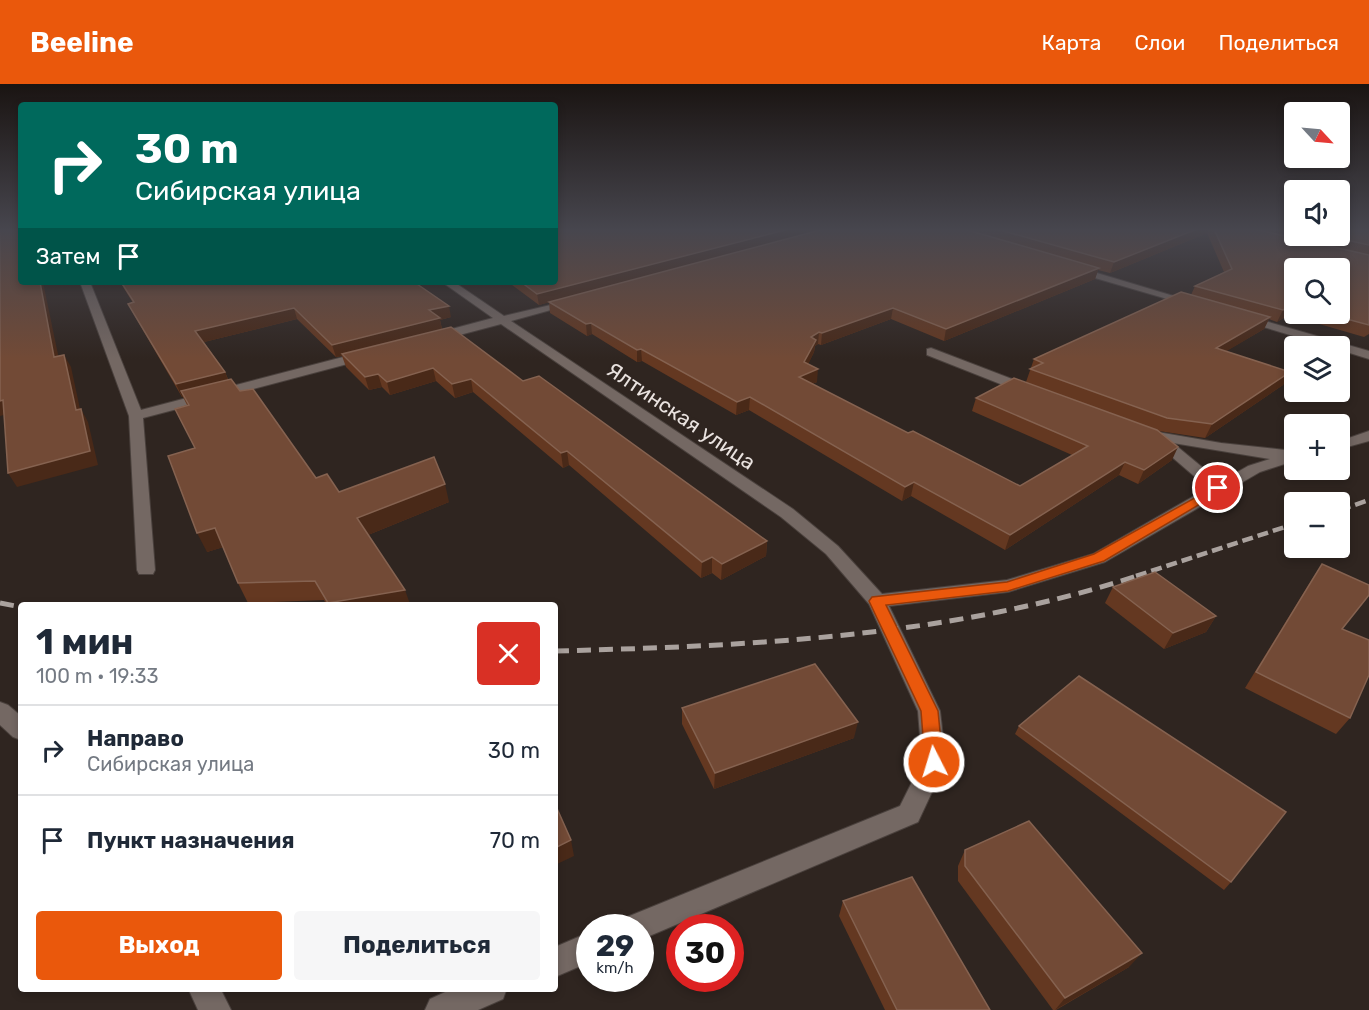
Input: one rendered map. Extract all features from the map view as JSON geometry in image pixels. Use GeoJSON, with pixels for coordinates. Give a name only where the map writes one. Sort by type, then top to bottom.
{"type":"FeatureCollection","features":[{"type":"Feature","properties":{"kind":"street"},"geometry":{"type":"LineString","coordinates":[[1087,272],[1200,305]]}},
{"type":"Feature","properties":{"kind":"street"},"geometry":{"type":"LineString","coordinates":[[86,285],[136,416],[146,570]]}},
{"type":"Feature","properties":{"kind":"street","name":"Ялтинская улица"},"geometry":{"type":"LineString","coordinates":[[452,285],[787,513],[832,550],[877,601],[929,711],[934,762],[909,814],[654,920]]}},
{"type":"Feature","properties":{"kind":"street"},"geometry":{"type":"LineString","coordinates":[[423,340],[583,298]]}},
{"type":"Feature","properties":{"kind":"street"},"geometry":{"type":"LineString","coordinates":[[1234,315],[1369,355]]}},
{"type":"Feature","properties":{"kind":"street"},"geometry":{"type":"LineString","coordinates":[[931,352],[1040,395]]}},
{"type":"Feature","properties":{"kind":"street"},"geometry":{"type":"LineString","coordinates":[[136,416],[377,353]]}},
{"type":"Feature","properties":{"kind":"street"},"geometry":{"type":"LineString","coordinates":[[1136,430],[1157,438],[1284,455]]}},
{"type":"Feature","properties":{"kind":"street"},"geometry":{"type":"LineString","coordinates":[[1350,443],[1369,435]]}},
{"type":"Feature","properties":{"kind":"street"},"geometry":{"type":"LineString","coordinates":[[1157,438],[1218,488]]}},
{"type":"Feature","properties":{"kind":"street"},"geometry":{"type":"LineString","coordinates":[[877,601],[1008,586],[1099,558],[1218,488],[1254,469],[1284,459]]}},
{"type":"Feature","properties":{"kind":"street"},"geometry":{"type":"LineString","coordinates":[[0,711],[18,727]]}},
{"type":"Feature","properties":{"kind":"street"},"geometry":{"type":"LineString","coordinates":[[558,961],[576,953]]}},
{"type":"Feature","properties":{"kind":"street"},"geometry":{"type":"LineString","coordinates":[[205,992],[215,1010]]}},
{"type":"Feature","properties":{"kind":"street"},"geometry":{"type":"LineString","coordinates":[[441,1010],[483,992]]}},
{"type":"Feature","properties":{"kind":"building"},"geometry":{"type":"Polygon","coordinates":[[[0,272],[18,272],[18,285],[41,285],[54,357],[64,355],[76,410],[81,409],[90,451],[8,473],[3,400],[0,401],[0,272]]]}},
{"type":"Feature","properties":{"kind":"building"},"geometry":{"type":"Polygon","coordinates":[[[558,272],[621,272],[537,294],[525,285],[558,285],[558,272]]]}},
{"type":"Feature","properties":{"kind":"building"},"geometry":{"type":"Polygon","coordinates":[[[661,272],[1088,272],[946,329],[893,308],[822,333],[819,332],[811,337],[816,340],[804,362],[818,369],[799,377],[908,433],[913,431],[1020,486],[1088,446],[976,398],[1014,378],[1157,430],[1178,447],[1144,470],[1125,462],[1010,535],[914,482],[905,487],[750,397],[737,402],[641,349],[637,350],[591,323],[586,324],[549,302],[661,272]]]}},
{"type":"Feature","properties":{"kind":"building"},"geometry":{"type":"Polygon","coordinates":[[[1225,272],[1284,272],[1283,310],[1195,286],[1225,272]]]}},
{"type":"Feature","properties":{"kind":"building"},"geometry":{"type":"Polygon","coordinates":[[[1350,272],[1369,272],[1369,325],[1350,320],[1350,272]]]}},
{"type":"Feature","properties":{"kind":"building"},"geometry":{"type":"Polygon","coordinates":[[[123,285],[418,285],[449,306],[429,310],[440,318],[332,345],[294,308],[195,331],[225,372],[176,384],[128,304],[134,302],[123,285]]]}},
{"type":"Feature","properties":{"kind":"building"},"geometry":{"type":"Polygon","coordinates":[[[1181,292],[1270,317],[1216,348],[1284,370],[1284,376],[1212,424],[1167,418],[1030,369],[1043,363],[1034,359],[1181,292]]]}},
{"type":"Feature","properties":{"kind":"building"},"geometry":{"type":"Polygon","coordinates":[[[451,327],[523,381],[539,376],[767,541],[722,564],[712,557],[702,562],[567,451],[561,453],[471,379],[452,384],[433,368],[387,382],[378,374],[365,377],[342,354],[451,327]]]}},
{"type":"Feature","properties":{"kind":"building"},"geometry":{"type":"Polygon","coordinates":[[[231,379],[240,391],[253,389],[316,478],[327,474],[339,492],[434,457],[445,484],[357,518],[405,590],[327,602],[315,581],[238,583],[215,528],[197,533],[168,456],[195,448],[175,409],[189,405],[181,391],[231,379]]]}},
{"type":"Feature","properties":{"kind":"building"},"geometry":{"type":"Polygon","coordinates":[[[1322,564],[1369,585],[1369,595],[1342,629],[1369,640],[1369,675],[1350,718],[1256,672],[1322,564]]]}},
{"type":"Feature","properties":{"kind":"building"},"geometry":{"type":"Polygon","coordinates":[[[1155,572],[1216,616],[1173,633],[1113,587],[1155,572]]]}},
{"type":"Feature","properties":{"kind":"building"},"geometry":{"type":"Polygon","coordinates":[[[815,664],[858,722],[715,773],[682,708],[815,664]]]}},
{"type":"Feature","properties":{"kind":"building"},"geometry":{"type":"Polygon","coordinates":[[[1079,676],[1286,812],[1231,882],[1019,726],[1079,676]]]}},
{"type":"Feature","properties":{"kind":"building"},"geometry":{"type":"Polygon","coordinates":[[[558,811],[571,840],[558,846],[558,811]]]}},
{"type":"Feature","properties":{"kind":"building"},"geometry":{"type":"Polygon","coordinates":[[[1029,821],[1142,953],[1065,998],[965,866],[965,850],[1029,821]]]}},
{"type":"Feature","properties":{"kind":"building"},"geometry":{"type":"Polygon","coordinates":[[[912,877],[990,1010],[897,1010],[843,901],[912,877]]]}},
{"type":"Feature","properties":{"kind":"railway"},"geometry":{"type":"LineString","coordinates":[[1350,507],[1369,500]]}},
{"type":"Feature","properties":{"kind":"railway"},"geometry":{"type":"LineString","coordinates":[[1136,576],[1284,527]]}},
{"type":"Feature","properties":{"kind":"railway"},"geometry":{"type":"LineString","coordinates":[[558,651],[777,641],[924,625],[1069,596],[1140,575]]}},
{"type":"Feature","properties":{"kind":"railway"},"geometry":{"type":"LineString","coordinates":[[0,603],[18,606]]}},
{"type":"Feature","properties":{"kind":"route"},"geometry":{"type":"LineString","coordinates":[[934,762],[929,711],[877,601],[1008,586],[1099,558],[1218,488]]}}]}
